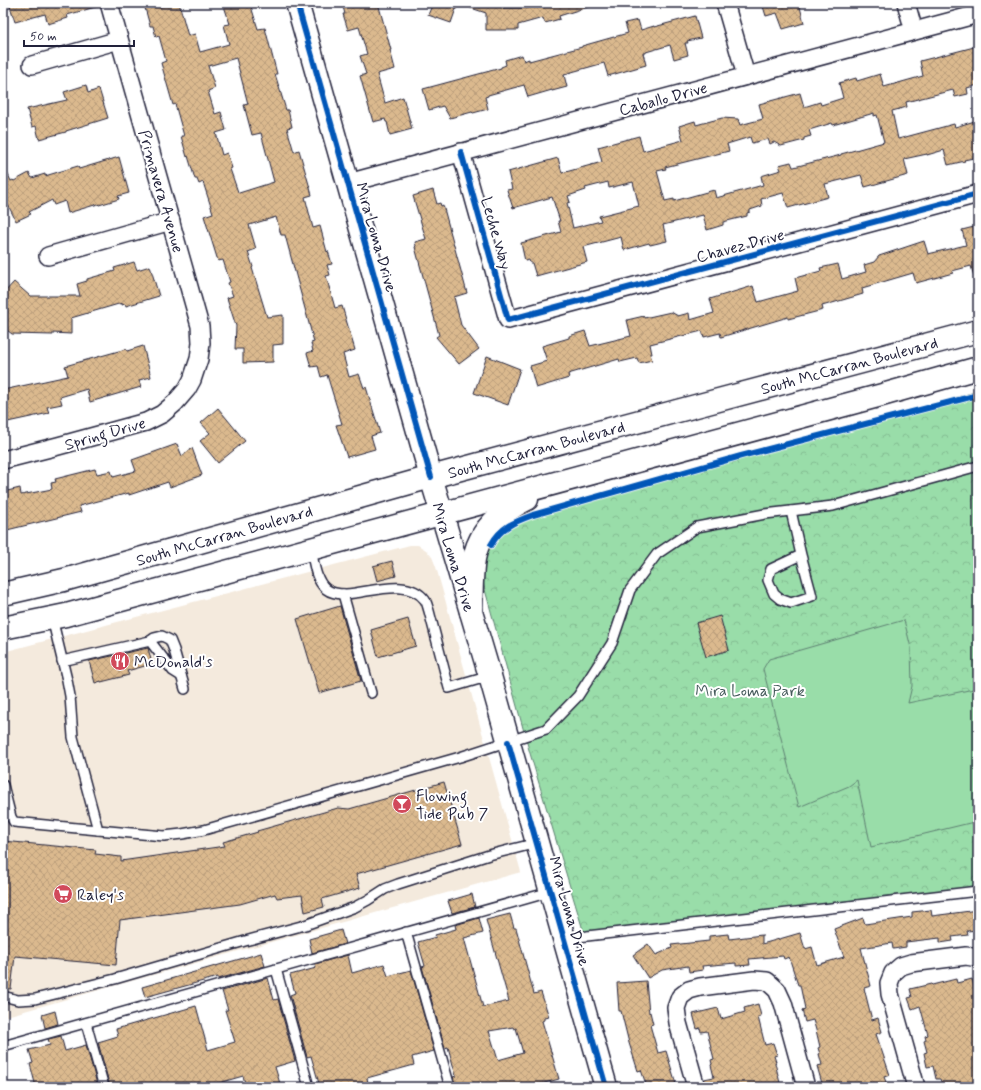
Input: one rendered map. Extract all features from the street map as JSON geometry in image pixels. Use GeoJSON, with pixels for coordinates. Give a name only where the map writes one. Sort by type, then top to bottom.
{"type":"FeatureCollection","features":[{"type":"Feature","properties":{"kind":"main road","name":"Mira Loma Drive"},"geometry":{"type":"LineString","coordinates":[[297,3],[441,514],[490,676],[606,1087]]}},
{"type":"Feature","properties":{"kind":"main road","name":"South McCarran Boulevard"},"geometry":{"type":"LineString","coordinates":[[3,594],[64,580],[431,477],[978,331]]}},
{"type":"Feature","properties":{"kind":"main road"},"geometry":{"type":"LineString","coordinates":[[3,628],[52,618],[311,549],[978,368]]}},
{"type":"Feature","properties":{"kind":"main road"},"geometry":{"type":"LineString","coordinates":[[471,612],[474,558],[481,539],[488,528],[500,515],[517,504],[565,481]]}},
{"type":"Feature","properties":{"kind":"street","name":"Primavera Avenue"},"geometry":{"type":"LineString","coordinates":[[109,3],[200,326],[201,343],[199,360],[192,380]]}},
{"type":"Feature","properties":{"kind":"street"},"geometry":{"type":"LineString","coordinates":[[725,3],[746,76]]}},
{"type":"Feature","properties":{"kind":"street"},"geometry":{"type":"LineString","coordinates":[[906,3],[914,31]]}},
{"type":"Feature","properties":{"kind":"street","name":"Caballo Drive"},"geometry":{"type":"LineString","coordinates":[[348,183],[978,14]]}},
{"type":"Feature","properties":{"kind":"street"},"geometry":{"type":"LineString","coordinates":[[32,65],[119,40]]}},
{"type":"Feature","properties":{"kind":"street","name":"Leche Way"},"geometry":{"type":"LineString","coordinates":[[461,152],[508,320]]}},
{"type":"Feature","properties":{"kind":"street","name":"Chavez Drive"},"geometry":{"type":"LineString","coordinates":[[508,320],[978,194]]}},
{"type":"Feature","properties":{"kind":"street"},"geometry":{"type":"LineString","coordinates":[[48,256],[170,221]]}},
{"type":"Feature","properties":{"kind":"street","name":"Spring Drive"},"geometry":{"type":"LineString","coordinates":[[3,460],[146,422],[162,414],[175,403],[187,389],[192,380]]}},
{"type":"Feature","properties":{"kind":"street"},"geometry":{"type":"LineString","coordinates":[[916,1087],[890,994],[889,983],[893,973],[901,966],[911,963],[966,956],[978,958]]}},
{"type":"Feature","properties":{"kind":"street"},"geometry":{"type":"LineString","coordinates":[[696,1087],[678,1023],[676,1008],[680,997],[689,990],[700,987],[754,980],[767,981],[777,990],[806,1087]]}},
{"type":"Feature","properties":{"kind":"lane"},"geometry":{"type":"LineString","coordinates":[[3,785],[14,822],[164,836],[196,831],[460,757],[508,742],[546,729],[578,696],[612,643],[630,590],[657,554],[697,527],[765,514],[833,506],[978,466]]}},
{"type":"Feature","properties":{"kind":"lane"},"geometry":{"type":"LineString","coordinates":[[791,511],[802,555],[812,596],[791,604],[780,599],[774,594],[768,580],[771,569],[802,555]]}},
{"type":"Feature","properties":{"kind":"lane"},"geometry":{"type":"LineString","coordinates":[[311,549],[320,581],[325,588],[330,591],[351,594],[398,587],[409,589],[419,594],[425,601],[429,611],[449,688],[490,676]]}},
{"type":"Feature","properties":{"kind":"lane"},"geometry":{"type":"LineString","coordinates":[[343,594],[371,693]]}},
{"type":"Feature","properties":{"kind":"lane"},"geometry":{"type":"LineString","coordinates":[[52,618],[70,696],[73,737],[98,830]]}},
{"type":"Feature","properties":{"kind":"lane"},"geometry":{"type":"LineString","coordinates":[[62,661],[150,641],[154,638],[162,636],[170,640],[185,689]]}},
{"type":"Feature","properties":{"kind":"lane"},"geometry":{"type":"LineString","coordinates":[[150,641],[172,671],[181,676]]}},
{"type":"Feature","properties":{"kind":"lane"},"geometry":{"type":"LineString","coordinates":[[3,996],[18,1000],[35,999],[115,979],[305,925],[355,907],[385,889],[398,884],[489,855],[537,842]]}},
{"type":"Feature","properties":{"kind":"lane"},"geometry":{"type":"LineString","coordinates":[[564,938],[978,891]]}},
{"type":"Feature","properties":{"kind":"lane"},"geometry":{"type":"LineString","coordinates":[[3,1046],[550,892]]}},
{"type":"Feature","properties":{"kind":"lane"},"geometry":{"type":"LineString","coordinates":[[406,932],[450,1087]]}},
{"type":"Feature","properties":{"kind":"lane"},"geometry":{"type":"LineString","coordinates":[[276,969],[308,1087]]}},
{"type":"Feature","properties":{"kind":"lane"},"geometry":{"type":"LineString","coordinates":[[86,1023],[104,1087]]}},
{"type":"Feature","properties":{"kind":"shaded area"},"geometry":{"type":"Polygon","coordinates":[[[410,545],[418,545],[426,550],[432,557],[436,567],[521,872],[3,1017],[3,652],[410,545]]]}},
{"type":"Feature","properties":{"kind":"green space","name":"Mira Loma Park"},"geometry":{"type":"Polygon","coordinates":[[[978,391],[978,894],[586,940],[529,750],[484,586],[481,566],[491,537],[515,518],[861,425],[978,391]]]}},
{"type":"Feature","properties":{"kind":"green space"},"geometry":{"type":"Polygon","coordinates":[[[904,620],[911,648],[912,686],[908,703],[978,688],[978,821],[871,847],[857,780],[849,786],[799,807],[763,669],[769,659],[904,620]]]}},
{"type":"Feature","properties":{"kind":"building"},"geometry":{"type":"Polygon","coordinates":[[[9,3],[98,3],[99,6],[67,15],[68,18],[48,24],[45,14],[15,22],[9,3]]]}},
{"type":"Feature","properties":{"kind":"building"},"geometry":{"type":"Polygon","coordinates":[[[159,3],[160,7],[173,3],[179,3],[188,36],[195,34],[200,52],[229,44],[224,25],[230,24],[223,3],[250,3],[258,29],[265,28],[277,74],[275,74],[286,110],[288,110],[292,127],[287,128],[294,152],[299,150],[312,195],[305,197],[313,228],[320,226],[332,264],[327,265],[330,275],[326,276],[335,308],[342,306],[355,350],[343,354],[349,377],[359,374],[364,388],[366,387],[380,433],[371,436],[375,449],[347,457],[336,425],[342,424],[327,375],[321,377],[318,366],[311,367],[307,353],[313,351],[311,343],[314,342],[285,235],[281,235],[276,217],[249,225],[256,249],[248,252],[267,317],[283,315],[283,344],[273,345],[273,362],[243,363],[243,349],[235,349],[236,326],[227,298],[233,296],[228,283],[230,282],[223,260],[218,261],[204,216],[213,213],[203,182],[199,184],[197,179],[195,179],[188,156],[187,157],[181,136],[184,136],[161,63],[166,61],[159,36],[156,37],[153,26],[150,26],[145,8],[159,3]],[[236,58],[208,66],[215,88],[208,91],[215,114],[221,112],[226,130],[216,133],[222,155],[227,153],[232,168],[230,169],[239,193],[274,182],[261,133],[252,135],[244,105],[248,104],[236,58]]]}},
{"type":"Feature","properties":{"kind":"building"},"geometry":{"type":"Polygon","coordinates":[[[342,3],[378,3],[395,69],[377,74],[385,103],[403,97],[412,129],[390,135],[385,119],[373,122],[360,76],[366,74],[360,56],[367,54],[359,27],[348,30],[343,14],[345,14],[342,3]]]}},
{"type":"Feature","properties":{"kind":"building"},"geometry":{"type":"Polygon","coordinates":[[[433,3],[458,3],[451,23],[428,15],[433,3]]]}},
{"type":"Feature","properties":{"kind":"building"},"geometry":{"type":"Polygon","coordinates":[[[462,3],[502,3],[502,8],[529,8],[528,3],[591,3],[591,6],[559,16],[560,19],[545,23],[543,18],[518,25],[518,30],[486,30],[486,13],[462,5],[462,3]]]}},
{"type":"Feature","properties":{"kind":"building"},"geometry":{"type":"Polygon","coordinates":[[[762,3],[799,3],[804,23],[783,29],[777,13],[766,16],[762,3]]]}},
{"type":"Feature","properties":{"kind":"building"},"geometry":{"type":"Polygon","coordinates":[[[695,16],[701,38],[687,41],[688,43],[685,43],[688,55],[674,59],[670,45],[643,53],[646,65],[608,76],[604,63],[564,75],[567,87],[528,97],[524,85],[488,95],[485,97],[488,109],[450,118],[443,106],[429,110],[423,89],[501,68],[506,65],[505,60],[522,55],[524,61],[529,59],[529,61],[628,33],[625,23],[638,20],[641,30],[695,16]]]}},
{"type":"Feature","properties":{"kind":"building"},"geometry":{"type":"Polygon","coordinates":[[[978,46],[978,85],[967,88],[968,94],[955,97],[953,90],[906,102],[907,107],[892,111],[898,139],[954,124],[955,127],[978,120],[978,157],[948,165],[944,150],[904,159],[908,175],[865,187],[861,175],[825,184],[828,197],[788,208],[783,193],[761,199],[762,206],[750,210],[750,212],[747,213],[747,216],[723,222],[723,225],[707,230],[703,215],[663,225],[667,241],[650,245],[649,243],[624,250],[621,237],[583,247],[587,262],[536,276],[532,263],[530,263],[529,260],[525,261],[521,243],[561,232],[558,221],[560,221],[552,197],[513,208],[507,190],[512,189],[508,172],[558,158],[562,173],[602,162],[598,147],[639,136],[643,151],[683,140],[679,126],[695,121],[696,125],[722,118],[738,119],[740,125],[763,119],[759,104],[800,93],[804,107],[820,102],[821,105],[843,98],[839,83],[856,78],[857,81],[880,74],[884,87],[923,76],[920,61],[978,46]],[[874,113],[833,125],[832,123],[809,130],[811,136],[804,138],[804,140],[781,146],[774,142],[770,144],[768,139],[752,143],[750,137],[727,144],[729,151],[665,167],[666,169],[657,171],[665,201],[674,199],[674,201],[714,190],[716,198],[763,185],[761,176],[781,170],[779,165],[791,162],[794,167],[884,142],[877,115],[874,116],[874,113]],[[608,182],[585,188],[586,190],[568,196],[570,202],[567,203],[573,228],[601,221],[599,216],[639,206],[633,182],[609,188],[608,182]]]}},
{"type":"Feature","properties":{"kind":"building"},"geometry":{"type":"Polygon","coordinates":[[[86,85],[88,93],[99,89],[108,118],[39,139],[36,126],[32,127],[27,109],[67,100],[64,92],[86,85]]]}},
{"type":"Feature","properties":{"kind":"building"},"geometry":{"type":"Polygon","coordinates":[[[119,157],[129,193],[118,196],[119,199],[68,213],[65,201],[54,205],[52,200],[29,212],[31,214],[16,221],[3,195],[3,164],[11,181],[14,181],[29,173],[32,178],[45,174],[45,176],[78,166],[79,169],[119,157]]]}},
{"type":"Feature","properties":{"kind":"building"},"geometry":{"type":"Polygon","coordinates":[[[433,190],[437,204],[440,203],[441,206],[443,205],[467,293],[454,297],[461,325],[479,349],[459,364],[436,337],[439,335],[415,247],[415,242],[426,239],[413,196],[433,190]]]}},
{"type":"Feature","properties":{"kind":"building"},"geometry":{"type":"Polygon","coordinates":[[[978,226],[978,275],[974,276],[971,266],[952,271],[953,273],[916,283],[913,273],[862,288],[863,294],[822,306],[823,310],[788,319],[788,317],[721,337],[720,333],[704,337],[702,331],[650,344],[652,354],[650,354],[652,360],[639,363],[637,358],[620,362],[619,359],[568,374],[569,378],[536,388],[530,366],[547,361],[542,346],[569,338],[569,336],[585,331],[590,346],[631,336],[627,320],[671,312],[678,316],[689,313],[690,320],[714,313],[710,299],[753,286],[758,302],[798,291],[795,278],[821,271],[820,268],[838,264],[842,279],[866,272],[864,265],[874,262],[879,256],[924,241],[928,254],[966,245],[962,230],[978,226]]]}},
{"type":"Feature","properties":{"kind":"building"},"geometry":{"type":"Polygon","coordinates":[[[134,262],[137,270],[150,266],[159,296],[126,306],[125,304],[122,305],[122,303],[71,318],[71,334],[12,334],[3,327],[3,294],[14,282],[30,296],[80,296],[77,284],[87,281],[87,279],[115,271],[114,268],[134,262]]]}},
{"type":"Feature","properties":{"kind":"building"},"geometry":{"type":"Polygon","coordinates":[[[143,346],[151,377],[139,380],[141,387],[90,402],[87,389],[60,397],[62,404],[47,407],[49,413],[3,423],[3,390],[68,376],[65,366],[126,349],[127,351],[143,346]]]}},
{"type":"Feature","properties":{"kind":"building"},"geometry":{"type":"Polygon","coordinates":[[[487,356],[520,369],[508,405],[474,393],[487,356]]]}},
{"type":"Feature","properties":{"kind":"building"},"geometry":{"type":"Polygon","coordinates":[[[218,408],[245,441],[218,463],[200,441],[210,433],[201,423],[218,408]]]}},
{"type":"Feature","properties":{"kind":"building"},"geometry":{"type":"Polygon","coordinates":[[[177,444],[182,456],[192,448],[202,475],[170,487],[168,482],[129,495],[129,493],[79,506],[81,512],[7,530],[3,512],[3,492],[20,488],[21,495],[52,489],[51,483],[56,482],[55,479],[95,469],[97,474],[111,471],[113,477],[136,471],[132,460],[177,444]]]}},
{"type":"Feature","properties":{"kind":"building"},"geometry":{"type":"Polygon","coordinates":[[[392,561],[396,576],[377,581],[373,566],[392,561]]]}},
{"type":"Feature","properties":{"kind":"building"},"geometry":{"type":"Polygon","coordinates":[[[340,606],[361,681],[319,693],[297,619],[340,606]]]}},
{"type":"Feature","properties":{"kind":"building"},"geometry":{"type":"Polygon","coordinates":[[[720,616],[729,650],[706,657],[696,623],[720,616]]]}},
{"type":"Feature","properties":{"kind":"building"},"geometry":{"type":"Polygon","coordinates":[[[408,619],[416,646],[378,657],[371,630],[408,619]]]}},
{"type":"Feature","properties":{"kind":"building","name":"McDonald's"},"geometry":{"type":"Polygon","coordinates":[[[148,648],[152,664],[127,671],[129,675],[95,683],[89,661],[148,648]]]}},
{"type":"Feature","properties":{"kind":"building"},"geometry":{"type":"Polygon","coordinates":[[[444,782],[462,844],[356,874],[360,888],[322,899],[324,907],[305,912],[302,895],[277,898],[275,894],[240,904],[120,920],[116,965],[15,956],[11,989],[3,988],[3,841],[96,850],[95,854],[121,857],[121,861],[225,846],[223,842],[258,832],[257,831],[338,808],[349,809],[444,782]]]}},
{"type":"Feature","properties":{"kind":"building"},"geometry":{"type":"Polygon","coordinates":[[[472,894],[475,907],[452,913],[448,901],[472,894]]]}},
{"type":"Feature","properties":{"kind":"building"},"geometry":{"type":"Polygon","coordinates":[[[931,910],[932,916],[978,910],[978,930],[967,931],[968,935],[952,937],[953,941],[940,943],[940,938],[906,942],[906,947],[893,949],[892,943],[861,948],[871,986],[864,988],[872,1020],[878,1018],[882,1032],[876,1034],[890,1075],[884,1077],[888,1087],[823,1087],[817,1066],[822,1065],[816,1030],[813,1020],[805,1022],[802,1010],[805,1009],[800,985],[798,985],[789,957],[784,959],[783,956],[749,959],[750,965],[736,966],[736,963],[702,966],[703,970],[689,972],[688,966],[662,970],[648,978],[633,955],[648,944],[656,955],[672,948],[671,945],[709,941],[709,936],[728,934],[729,939],[762,935],[762,944],[800,933],[805,949],[812,947],[817,965],[844,957],[834,929],[863,918],[865,924],[912,917],[912,912],[931,910]]]}},
{"type":"Feature","properties":{"kind":"building"},"geometry":{"type":"Polygon","coordinates":[[[510,914],[514,928],[516,928],[534,994],[541,992],[549,1017],[544,1018],[542,1021],[559,1079],[530,1087],[456,1087],[453,1077],[456,1076],[448,1047],[445,1048],[422,967],[425,966],[418,942],[456,929],[455,925],[479,918],[483,933],[464,938],[483,1007],[509,1001],[486,920],[510,914]],[[513,1027],[489,1031],[498,1060],[523,1053],[516,1028],[514,1029],[513,1027]]]}},
{"type":"Feature","properties":{"kind":"building"},"geometry":{"type":"Polygon","coordinates":[[[341,930],[345,944],[312,953],[309,939],[341,930]]]}},
{"type":"Feature","properties":{"kind":"building"},"geometry":{"type":"Polygon","coordinates":[[[261,953],[265,966],[145,997],[142,987],[261,953]]]}},
{"type":"Feature","properties":{"kind":"building"},"geometry":{"type":"Polygon","coordinates":[[[348,955],[352,973],[384,964],[388,976],[411,970],[434,1051],[412,1057],[414,1065],[367,1078],[369,1087],[320,1087],[311,1056],[307,1057],[290,995],[295,993],[290,975],[316,968],[315,964],[348,955]]]}},
{"type":"Feature","properties":{"kind":"building"},"geometry":{"type":"Polygon","coordinates":[[[268,978],[274,1000],[278,999],[295,1061],[275,1067],[281,1087],[250,1087],[248,1082],[245,1083],[243,1076],[205,1087],[110,1087],[98,1042],[118,1036],[116,1029],[196,1006],[208,1050],[235,1042],[225,1010],[228,1010],[222,991],[268,978]]]}},
{"type":"Feature","properties":{"kind":"building"},"geometry":{"type":"Polygon","coordinates":[[[956,979],[957,983],[972,979],[978,1002],[978,1087],[943,1087],[940,1079],[936,1079],[933,1066],[927,1067],[924,1053],[927,1052],[924,1041],[926,1040],[925,1036],[928,1035],[920,1006],[912,1009],[908,998],[912,997],[910,989],[956,979]]]}},
{"type":"Feature","properties":{"kind":"building"},"geometry":{"type":"Polygon","coordinates":[[[646,981],[649,1013],[650,1012],[653,1024],[650,1025],[658,1053],[666,1051],[677,1087],[647,1087],[641,1070],[638,1071],[621,1011],[619,1011],[617,983],[646,981]]]}},
{"type":"Feature","properties":{"kind":"building"},"geometry":{"type":"Polygon","coordinates":[[[758,1004],[761,1016],[758,1017],[765,1045],[773,1043],[777,1055],[774,1056],[781,1087],[706,1087],[704,1079],[714,1077],[711,1060],[714,1059],[707,1031],[701,1032],[700,1028],[697,1029],[693,1014],[718,1008],[721,1019],[745,1012],[744,1008],[758,1004]]]}},
{"type":"Feature","properties":{"kind":"building"},"geometry":{"type":"Polygon","coordinates":[[[55,1011],[58,1024],[45,1028],[42,1015],[55,1011]]]}},
{"type":"Feature","properties":{"kind":"building"},"geometry":{"type":"Polygon","coordinates":[[[61,1036],[65,1051],[86,1045],[98,1087],[36,1087],[30,1064],[33,1063],[29,1050],[50,1045],[48,1039],[61,1036]]]}},
{"type":"Feature","properties":{"kind":"cycle path"},"geometry":{"type":"LineString","coordinates":[[297,3],[431,477]]}},
{"type":"Feature","properties":{"kind":"cycle path"},"geometry":{"type":"LineString","coordinates":[[461,152],[508,320],[978,194]]}},
{"type":"Feature","properties":{"kind":"cycle path"},"geometry":{"type":"LineString","coordinates":[[491,545],[504,529],[533,515],[741,456],[978,395]]}},
{"type":"Feature","properties":{"kind":"cycle path"},"geometry":{"type":"LineString","coordinates":[[508,742],[606,1087]]}},
{"type":"Feature","properties":{"kind":"place","name":"McDonald's"},"geometry":{"type":"Point","coordinates":[120,661]}},
{"type":"Feature","properties":{"kind":"place","name":"Flowing Tide Pub 7"},"geometry":{"type":"Point","coordinates":[402,804]}},
{"type":"Feature","properties":{"kind":"place","name":"Raley's"},"geometry":{"type":"Point","coordinates":[63,894]}}]}
